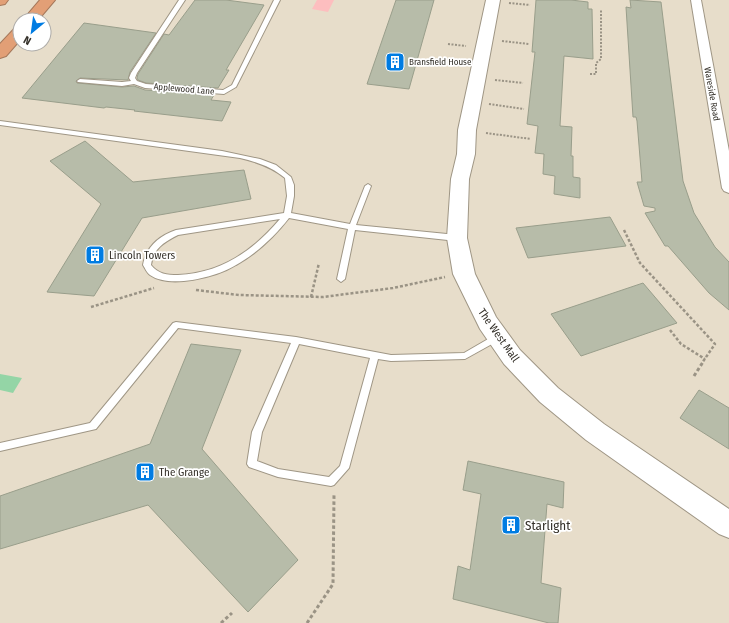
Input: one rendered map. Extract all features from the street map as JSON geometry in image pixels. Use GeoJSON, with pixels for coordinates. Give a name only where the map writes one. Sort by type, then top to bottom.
{"type":"FeatureCollection","features":[{"type":"Feature","properties":{"kind":"highway"},"geometry":{"type":"LineString","coordinates":[[37,12],[48,0]]}},
{"type":"Feature","properties":{"kind":"highway"},"geometry":{"type":"LineString","coordinates":[[0,53],[12,40]]}},
{"type":"Feature","properties":{"kind":"main road","name":"The West Mall"},"geometry":{"type":"LineString","coordinates":[[493,1],[472,102],[467,130],[466,154],[460,179],[457,238],[464,274],[478,305],[498,338],[530,376],[571,414],[729,525]]}},
{"type":"Feature","properties":{"kind":"street","name":"Wareside Road"},"geometry":{"type":"LineString","coordinates":[[696,0],[729,188]]}},
{"type":"Feature","properties":{"kind":"lane"},"geometry":{"type":"LineString","coordinates":[[135,82],[132,78],[134,73],[182,0]]}},
{"type":"Feature","properties":{"kind":"lane","name":"Applewood Lane"},"geometry":{"type":"LineString","coordinates":[[80,80],[122,84],[135,82],[144,86],[224,92],[234,86],[277,0]]}},
{"type":"Feature","properties":{"kind":"lane"},"geometry":{"type":"LineString","coordinates":[[0,123],[222,153],[273,166],[288,177],[291,189],[287,215],[246,254],[228,267],[184,278],[158,276],[148,268],[148,258],[154,247],[176,232],[287,215],[352,227],[457,238]]}},
{"type":"Feature","properties":{"kind":"lane"},"geometry":{"type":"LineString","coordinates":[[341,279],[352,227],[368,186]]}},
{"type":"Feature","properties":{"kind":"lane"},"geometry":{"type":"LineString","coordinates":[[0,447],[93,426],[176,325],[296,340],[391,358],[465,356],[498,338]]}},
{"type":"Feature","properties":{"kind":"lane"},"geometry":{"type":"LineString","coordinates":[[296,340],[257,432],[252,464],[278,473],[331,482],[344,468],[375,355]]}},
{"type":"Feature","properties":{"kind":"path"},"geometry":{"type":"LineString","coordinates":[[493,1],[530,5]]}},
{"type":"Feature","properties":{"kind":"path"},"geometry":{"type":"LineString","coordinates":[[590,74],[596,74],[596,63],[601,59],[602,10]]}},
{"type":"Feature","properties":{"kind":"path"},"geometry":{"type":"LineString","coordinates":[[484,39],[529,44]]}},
{"type":"Feature","properties":{"kind":"path"},"geometry":{"type":"LineString","coordinates":[[477,78],[523,83]]}},
{"type":"Feature","properties":{"kind":"path"},"geometry":{"type":"LineString","coordinates":[[472,102],[524,109]]}},
{"type":"Feature","properties":{"kind":"path"},"geometry":{"type":"LineString","coordinates":[[467,130],[531,139]]}},
{"type":"Feature","properties":{"kind":"path"},"geometry":{"type":"LineString","coordinates":[[624,230],[640,263],[715,344],[694,376]]}},
{"type":"Feature","properties":{"kind":"path"},"geometry":{"type":"LineString","coordinates":[[311,297],[319,264]]}},
{"type":"Feature","properties":{"kind":"path"},"geometry":{"type":"LineString","coordinates":[[193,289],[239,295],[323,297],[393,288],[464,274]]}},
{"type":"Feature","properties":{"kind":"path"},"geometry":{"type":"LineString","coordinates":[[91,306],[154,288]]}},
{"type":"Feature","properties":{"kind":"path"},"geometry":{"type":"LineString","coordinates":[[670,330],[681,344],[705,359]]}},
{"type":"Feature","properties":{"kind":"path"},"geometry":{"type":"LineString","coordinates":[[307,623],[333,584],[334,493],[331,482]]}},
{"type":"Feature","properties":{"kind":"path"},"geometry":{"type":"LineString","coordinates":[[221,623],[232,613]]}},
{"type":"Feature","properties":{"kind":"shaded area"},"geometry":{"type":"Polygon","coordinates":[[[317,0],[334,0],[328,12],[312,9],[317,0]]]}},
{"type":"Feature","properties":{"kind":"shaded area"},"geometry":{"type":"Polygon","coordinates":[[[0,374],[22,378],[13,393],[0,390],[0,374]]]}},
{"type":"Feature","properties":{"kind":"building"},"geometry":{"type":"Polygon","coordinates":[[[195,0],[226,0],[264,5],[226,70],[229,70],[218,88],[146,83],[138,80],[138,74],[164,34],[169,35],[195,0]]]}},
{"type":"Feature","properties":{"kind":"building","name":"Bransfield House"},"geometry":{"type":"Polygon","coordinates":[[[396,0],[434,0],[409,89],[367,84],[396,0]]]}},
{"type":"Feature","properties":{"kind":"building"},"geometry":{"type":"Polygon","coordinates":[[[536,0],[571,0],[588,2],[588,9],[592,9],[593,59],[564,56],[560,126],[572,127],[571,156],[573,156],[573,177],[580,178],[580,198],[554,194],[555,176],[543,174],[544,154],[535,153],[538,126],[527,124],[535,52],[532,52],[536,0]]]}},
{"type":"Feature","properties":{"kind":"building"},"geometry":{"type":"Polygon","coordinates":[[[630,0],[661,2],[683,181],[694,213],[715,247],[729,262],[729,310],[709,293],[668,246],[665,246],[645,213],[655,211],[655,208],[644,206],[637,182],[642,182],[637,121],[636,117],[633,117],[626,7],[631,8],[630,0]]]}},
{"type":"Feature","properties":{"kind":"building"},"geometry":{"type":"Polygon","coordinates":[[[84,23],[156,33],[130,72],[128,80],[80,78],[76,81],[77,83],[122,87],[134,86],[145,90],[214,95],[211,100],[231,102],[222,121],[22,98],[84,23]]]}},
{"type":"Feature","properties":{"kind":"building","name":"Lincoln Towers"},"geometry":{"type":"Polygon","coordinates":[[[85,141],[133,182],[244,170],[251,199],[142,218],[94,296],[47,292],[101,204],[50,161],[85,141]]]}},
{"type":"Feature","properties":{"kind":"building"},"geometry":{"type":"Polygon","coordinates":[[[610,217],[626,246],[528,258],[516,228],[610,217]]]}},
{"type":"Feature","properties":{"kind":"building"},"geometry":{"type":"Polygon","coordinates":[[[643,283],[677,323],[581,356],[551,314],[643,283]]]}},
{"type":"Feature","properties":{"kind":"building","name":"The Grange"},"geometry":{"type":"Polygon","coordinates":[[[191,344],[241,350],[202,449],[298,560],[248,612],[148,505],[0,549],[0,496],[150,444],[191,344]]]}},
{"type":"Feature","properties":{"kind":"building"},"geometry":{"type":"Polygon","coordinates":[[[699,390],[729,408],[729,449],[680,418],[699,390]]]}},
{"type":"Feature","properties":{"kind":"building","name":"Starlight"},"geometry":{"type":"Polygon","coordinates":[[[468,461],[564,482],[563,508],[547,504],[541,583],[561,588],[558,623],[549,623],[453,599],[458,566],[470,570],[481,494],[463,490],[468,461]]]}},
{"type":"Feature","properties":{"kind":"place","name":"Bransfield House"},"geometry":{"type":"Point","coordinates":[395,62]}},
{"type":"Feature","properties":{"kind":"place","name":"Lincoln Towers"},"geometry":{"type":"Point","coordinates":[95,255]}},
{"type":"Feature","properties":{"kind":"place","name":"The Grange"},"geometry":{"type":"Point","coordinates":[145,472]}},
{"type":"Feature","properties":{"kind":"place","name":"Starlight"},"geometry":{"type":"Point","coordinates":[511,525]}}]}
